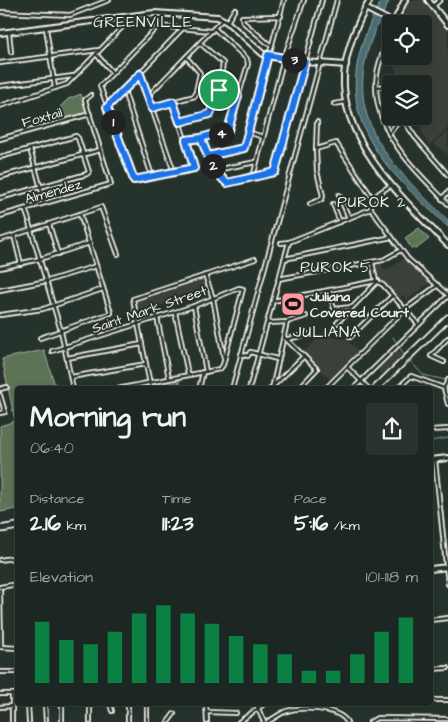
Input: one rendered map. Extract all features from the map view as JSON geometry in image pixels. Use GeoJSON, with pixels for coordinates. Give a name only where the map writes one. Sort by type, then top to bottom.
{"type":"FeatureCollection","features":[{"type":"Feature","properties":{"kind":"highway"},"geometry":{"type":"LineString","coordinates":[[378,386],[448,318]]}},
{"type":"Feature","properties":{"kind":"highway"},"geometry":{"type":"LineString","coordinates":[[0,531],[15,528]]}},
{"type":"Feature","properties":{"kind":"street"},"geometry":{"type":"LineString","coordinates":[[0,12],[70,15],[109,0]]}},
{"type":"Feature","properties":{"kind":"street"},"geometry":{"type":"LineString","coordinates":[[208,156],[244,148],[270,45],[281,16],[284,0]]}},
{"type":"Feature","properties":{"kind":"street"},"geometry":{"type":"LineString","coordinates":[[253,177],[284,58],[304,0]]}},
{"type":"Feature","properties":{"kind":"street"},"geometry":{"type":"LineString","coordinates":[[201,138],[215,170],[227,183],[276,171],[322,0]]}},
{"type":"Feature","properties":{"kind":"street"},"geometry":{"type":"LineString","coordinates":[[233,386],[274,242],[337,0]]}},
{"type":"Feature","properties":{"kind":"street"},"geometry":{"type":"LineString","coordinates":[[370,0],[355,32],[346,65],[344,78],[347,102],[356,129],[368,154],[390,186],[448,245]]}},
{"type":"Feature","properties":{"kind":"street"},"geometry":{"type":"LineString","coordinates":[[398,15],[405,0]]}},
{"type":"Feature","properties":{"kind":"street"},"geometry":{"type":"LineString","coordinates":[[428,0],[447,22]]}},
{"type":"Feature","properties":{"kind":"street"},"geometry":{"type":"LineString","coordinates":[[433,6],[440,0]]}},
{"type":"Feature","properties":{"kind":"street"},"geometry":{"type":"LineString","coordinates":[[366,8],[382,16]]}},
{"type":"Feature","properties":{"kind":"street"},"geometry":{"type":"LineString","coordinates":[[227,22],[235,9]]}},
{"type":"Feature","properties":{"kind":"street"},"geometry":{"type":"LineString","coordinates":[[0,34],[154,13],[223,19],[259,52],[305,62],[346,65]]}},
{"type":"Feature","properties":{"kind":"street"},"geometry":{"type":"LineString","coordinates":[[70,15],[72,24]]}},
{"type":"Feature","properties":{"kind":"street"},"geometry":{"type":"LineString","coordinates":[[0,106],[67,84],[134,15]]}},
{"type":"Feature","properties":{"kind":"street"},"geometry":{"type":"LineString","coordinates":[[270,45],[242,22],[242,17],[281,16]]}},
{"type":"Feature","properties":{"kind":"street"},"geometry":{"type":"LineString","coordinates":[[148,96],[223,19]]}},
{"type":"Feature","properties":{"kind":"street"},"geometry":{"type":"LineString","coordinates":[[173,102],[194,168],[134,180],[100,86],[112,72],[158,26],[213,29],[248,59],[228,130],[201,138],[186,140]]}},
{"type":"Feature","properties":{"kind":"street"},"geometry":{"type":"LineString","coordinates":[[46,27],[55,88]]}},
{"type":"Feature","properties":{"kind":"street"},"geometry":{"type":"LineString","coordinates":[[107,107],[184,27]]}},
{"type":"Feature","properties":{"kind":"street"},"geometry":{"type":"LineString","coordinates":[[9,32],[10,52]]}},
{"type":"Feature","properties":{"kind":"street"},"geometry":{"type":"LineString","coordinates":[[180,122],[210,114],[219,90],[223,63],[200,43]]}},
{"type":"Feature","properties":{"kind":"street"},"geometry":{"type":"LineString","coordinates":[[0,62],[100,50]]}},
{"type":"Feature","properties":{"kind":"street"},"geometry":{"type":"LineString","coordinates":[[96,54],[112,72]]}},
{"type":"Feature","properties":{"kind":"street"},"geometry":{"type":"LineString","coordinates":[[382,55],[376,87],[382,119],[400,152],[448,204]]}},
{"type":"Feature","properties":{"kind":"street"},"geometry":{"type":"LineString","coordinates":[[152,108],[194,97],[199,84],[200,71],[186,57]]}},
{"type":"Feature","properties":{"kind":"street"},"geometry":{"type":"LineString","coordinates":[[140,74],[174,172]]}},
{"type":"Feature","properties":{"kind":"street"},"geometry":{"type":"LineString","coordinates":[[0,86],[75,76]]}},
{"type":"Feature","properties":{"kind":"street"},"geometry":{"type":"LineString","coordinates":[[376,87],[382,86]]}},
{"type":"Feature","properties":{"kind":"street"},"geometry":{"type":"LineString","coordinates":[[219,90],[238,96]]}},
{"type":"Feature","properties":{"kind":"street"},"geometry":{"type":"LineString","coordinates":[[124,91],[152,176]]}},
{"type":"Feature","properties":{"kind":"street"},"geometry":{"type":"LineString","coordinates":[[0,177],[100,150],[85,100],[91,95]]}},
{"type":"Feature","properties":{"kind":"street"},"geometry":{"type":"LineString","coordinates":[[334,104],[347,102]]}},
{"type":"Feature","properties":{"kind":"street","name":"Foxtail"},"geometry":{"type":"LineString","coordinates":[[0,139],[90,114]]}},
{"type":"Feature","properties":{"kind":"street"},"geometry":{"type":"LineString","coordinates":[[310,204],[322,199],[323,196],[317,171],[317,122]]}},
{"type":"Feature","properties":{"kind":"street"},"geometry":{"type":"LineString","coordinates":[[389,134],[396,125]]}},
{"type":"Feature","properties":{"kind":"street"},"geometry":{"type":"LineString","coordinates":[[407,125],[415,137],[448,175]]}},
{"type":"Feature","properties":{"kind":"street"},"geometry":{"type":"LineString","coordinates":[[248,132],[263,137]]}},
{"type":"Feature","properties":{"kind":"street"},"geometry":{"type":"LineString","coordinates":[[0,156],[76,136],[88,169],[87,174],[0,198]]}},
{"type":"Feature","properties":{"kind":"street"},"geometry":{"type":"LineString","coordinates":[[316,149],[337,143],[373,199]]}},
{"type":"Feature","properties":{"kind":"street"},"geometry":{"type":"LineString","coordinates":[[30,149],[45,203]]}},
{"type":"Feature","properties":{"kind":"street","name":"Almendez"},"geometry":{"type":"LineString","coordinates":[[0,216],[111,184],[100,150]]}},
{"type":"Feature","properties":{"kind":"street"},"geometry":{"type":"LineString","coordinates":[[215,170],[256,162]]}},
{"type":"Feature","properties":{"kind":"street"},"geometry":{"type":"LineString","coordinates":[[356,386],[448,295],[401,250],[371,209],[370,204],[373,199],[390,186]]}},
{"type":"Feature","properties":{"kind":"street"},"geometry":{"type":"LineString","coordinates":[[442,198],[448,192]]}},
{"type":"Feature","properties":{"kind":"street"},"geometry":{"type":"LineString","coordinates":[[339,195],[349,218]]}},
{"type":"Feature","properties":{"kind":"street"},"geometry":{"type":"LineString","coordinates":[[333,204],[340,222]]}},
{"type":"Feature","properties":{"kind":"street"},"geometry":{"type":"LineString","coordinates":[[0,240],[101,207],[118,254]]}},
{"type":"Feature","properties":{"kind":"street"},"geometry":{"type":"LineString","coordinates":[[26,209],[61,331],[72,386]]}},
{"type":"Feature","properties":{"kind":"street"},"geometry":{"type":"LineString","coordinates":[[281,243],[289,242],[371,209]]}},
{"type":"Feature","properties":{"kind":"street"},"geometry":{"type":"LineString","coordinates":[[40,338],[111,313],[80,214]]}},
{"type":"Feature","properties":{"kind":"street"},"geometry":{"type":"LineString","coordinates":[[50,224],[58,254]]}},
{"type":"Feature","properties":{"kind":"street"},"geometry":{"type":"LineString","coordinates":[[14,236],[21,264]]}},
{"type":"Feature","properties":{"kind":"street"},"geometry":{"type":"LineString","coordinates":[[284,259],[392,238]]}},
{"type":"Feature","properties":{"kind":"street"},"geometry":{"type":"LineString","coordinates":[[250,386],[289,242]]}},
{"type":"Feature","properties":{"kind":"street"},"geometry":{"type":"LineString","coordinates":[[0,268],[40,260],[90,243]]}},
{"type":"Feature","properties":{"kind":"street"},"geometry":{"type":"LineString","coordinates":[[278,279],[383,260],[401,250]]}},
{"type":"Feature","properties":{"kind":"street"},"geometry":{"type":"LineString","coordinates":[[151,386],[134,299],[256,259]]}},
{"type":"Feature","properties":{"kind":"street"},"geometry":{"type":"LineString","coordinates":[[372,262],[377,281],[418,324]]}},
{"type":"Feature","properties":{"kind":"street"},"geometry":{"type":"LineString","coordinates":[[0,290],[47,282],[96,266]]}},
{"type":"Feature","properties":{"kind":"street"},"geometry":{"type":"LineString","coordinates":[[135,386],[220,369],[224,359],[213,298],[205,275]]}},
{"type":"Feature","properties":{"kind":"street"},"geometry":{"type":"LineString","coordinates":[[273,301],[377,281]]}},
{"type":"Feature","properties":{"kind":"street"},"geometry":{"type":"LineString","coordinates":[[338,323],[377,281]]}},
{"type":"Feature","properties":{"kind":"street"},"geometry":{"type":"LineString","coordinates":[[328,386],[404,310],[438,285]]}},
{"type":"Feature","properties":{"kind":"street","name":"Saint Mark Street"},"geometry":{"type":"LineString","coordinates":[[52,351],[194,306],[239,288],[243,291],[224,359]]}},
{"type":"Feature","properties":{"kind":"street"},"geometry":{"type":"LineString","coordinates":[[0,315],[53,305],[103,289]]}},
{"type":"Feature","properties":{"kind":"street"},"geometry":{"type":"LineString","coordinates":[[329,290],[334,309],[353,307]]}},
{"type":"Feature","properties":{"kind":"street"},"geometry":{"type":"LineString","coordinates":[[350,337],[392,296]]}},
{"type":"Feature","properties":{"kind":"street"},"geometry":{"type":"LineString","coordinates":[[194,306],[205,372],[200,386]]}},
{"type":"Feature","properties":{"kind":"street"},"geometry":{"type":"LineString","coordinates":[[174,312],[188,374]]}},
{"type":"Feature","properties":{"kind":"street"},"geometry":{"type":"LineString","coordinates":[[268,323],[287,322],[306,316]]}},
{"type":"Feature","properties":{"kind":"street"},"geometry":{"type":"LineString","coordinates":[[158,317],[169,378]]}},
{"type":"Feature","properties":{"kind":"street"},"geometry":{"type":"LineString","coordinates":[[271,386],[287,322]]}},
{"type":"Feature","properties":{"kind":"street"},"geometry":{"type":"LineString","coordinates":[[288,340],[308,334]]}},
{"type":"Feature","properties":{"kind":"street"},"geometry":{"type":"LineString","coordinates":[[284,337],[317,369],[301,386]]}},
{"type":"Feature","properties":{"kind":"street"},"geometry":{"type":"LineString","coordinates":[[444,362],[431,355],[448,338]]}},
{"type":"Feature","properties":{"kind":"street"},"geometry":{"type":"LineString","coordinates":[[68,358],[143,344]]}},
{"type":"Feature","properties":{"kind":"street"},"geometry":{"type":"LineString","coordinates":[[241,354],[248,356],[250,352],[277,359]]}},
{"type":"Feature","properties":{"kind":"street"},"geometry":{"type":"LineString","coordinates":[[273,386],[304,356]]}},
{"type":"Feature","properties":{"kind":"street"},"geometry":{"type":"LineString","coordinates":[[71,377],[146,364]]}},
{"type":"Feature","properties":{"kind":"street"},"geometry":{"type":"LineString","coordinates":[[347,367],[365,386]]}},
{"type":"Feature","properties":{"kind":"street"},"geometry":{"type":"LineString","coordinates":[[400,386],[410,376],[444,388]]}},
{"type":"Feature","properties":{"kind":"street"},"geometry":{"type":"LineString","coordinates":[[448,381],[444,388],[448,404]]}},
{"type":"Feature","properties":{"kind":"street"},"geometry":{"type":"LineString","coordinates":[[0,389],[7,387]]}},
{"type":"Feature","properties":{"kind":"street"},"geometry":{"type":"LineString","coordinates":[[0,394],[4,412],[0,413]]}},
{"type":"Feature","properties":{"kind":"street"},"geometry":{"type":"LineString","coordinates":[[433,430],[448,429]]}},
{"type":"Feature","properties":{"kind":"street"},"geometry":{"type":"LineString","coordinates":[[433,460],[448,458]]}},
{"type":"Feature","properties":{"kind":"street"},"geometry":{"type":"LineString","coordinates":[[433,467],[448,584]]}},
{"type":"Feature","properties":{"kind":"street"},"geometry":{"type":"LineString","coordinates":[[0,560],[15,558]]}},
{"type":"Feature","properties":{"kind":"street"},"geometry":{"type":"LineString","coordinates":[[433,569],[447,567]]}},
{"type":"Feature","properties":{"kind":"street"},"geometry":{"type":"LineString","coordinates":[[15,585],[0,588],[0,647],[15,648]]}},
{"type":"Feature","properties":{"kind":"street"},"geometry":{"type":"LineString","coordinates":[[433,620],[448,618]]}},
{"type":"Feature","properties":{"kind":"street"},"geometry":{"type":"LineString","coordinates":[[433,669],[448,668]]}},
{"type":"Feature","properties":{"kind":"street"},"geometry":{"type":"LineString","coordinates":[[0,672],[15,672]]}},
{"type":"Feature","properties":{"kind":"street"},"geometry":{"type":"LineString","coordinates":[[0,694],[12,694],[12,722]]}},
{"type":"Feature","properties":{"kind":"street"},"geometry":{"type":"LineString","coordinates":[[433,700],[448,700]]}},
{"type":"Feature","properties":{"kind":"street"},"geometry":{"type":"LineString","coordinates":[[0,707],[12,706]]}},
{"type":"Feature","properties":{"kind":"street"},"geometry":{"type":"LineString","coordinates":[[28,706],[29,722]]}},
{"type":"Feature","properties":{"kind":"street"},"geometry":{"type":"LineString","coordinates":[[45,706],[46,722]]}},
{"type":"Feature","properties":{"kind":"street"},"geometry":{"type":"LineString","coordinates":[[62,706],[62,722]]}},
{"type":"Feature","properties":{"kind":"street"},"geometry":{"type":"LineString","coordinates":[[90,706],[90,722]]}},
{"type":"Feature","properties":{"kind":"street"},"geometry":{"type":"LineString","coordinates":[[111,706],[112,711]]}},
{"type":"Feature","properties":{"kind":"street"},"geometry":{"type":"LineString","coordinates":[[128,706],[128,722]]}},
{"type":"Feature","properties":{"kind":"street"},"geometry":{"type":"LineString","coordinates":[[147,722],[148,706]]}},
{"type":"Feature","properties":{"kind":"street"},"geometry":{"type":"LineString","coordinates":[[206,706],[207,722]]}},
{"type":"Feature","properties":{"kind":"street"},"geometry":{"type":"LineString","coordinates":[[239,722],[256,706],[266,722],[285,712],[308,708],[332,713],[347,722]]}},
{"type":"Feature","properties":{"kind":"street"},"geometry":{"type":"LineString","coordinates":[[207,712],[236,713]]}},
{"type":"Feature","properties":{"kind":"street"},"geometry":{"type":"LineString","coordinates":[[168,722],[174,714]]}},
{"type":"Feature","properties":{"kind":"street"},"geometry":{"type":"LineString","coordinates":[[370,722],[377,718],[448,719]]}},
{"type":"Feature","properties":{"kind":"shaded area"},"geometry":{"type":"Polygon","coordinates":[[[407,0],[426,0],[448,27],[448,128],[429,145],[419,125],[432,125],[432,75],[397,75],[394,65],[432,65],[432,15],[400,15],[407,0]]]}},
{"type":"Feature","properties":{"kind":"shaded area"},"geometry":{"type":"Polygon","coordinates":[[[448,130],[448,154],[433,144],[448,130]]]}},
{"type":"Feature","properties":{"kind":"shaded area"},"geometry":{"type":"Polygon","coordinates":[[[405,258],[431,282],[407,300],[403,295],[397,300],[377,280],[373,264],[380,262],[385,271],[405,258]]]}},
{"type":"Feature","properties":{"kind":"shaded area"},"geometry":{"type":"Polygon","coordinates":[[[204,278],[208,290],[140,312],[136,300],[204,278]]]}},
{"type":"Feature","properties":{"kind":"shaded area"},"geometry":{"type":"Polygon","coordinates":[[[325,332],[335,338],[346,339],[359,352],[332,381],[302,353],[325,332]]]}},
{"type":"Feature","properties":{"kind":"shaded area"},"geometry":{"type":"Polygon","coordinates":[[[397,349],[403,355],[382,375],[376,370],[397,349]]]}},
{"type":"Feature","properties":{"kind":"green space"},"geometry":{"type":"Polygon","coordinates":[[[81,94],[87,113],[53,122],[51,116],[68,99],[81,94]]]}},
{"type":"Feature","properties":{"kind":"green space"},"geometry":{"type":"Polygon","coordinates":[[[419,228],[429,239],[416,249],[411,248],[405,238],[419,228]]]}},
{"type":"Feature","properties":{"kind":"green space"},"geometry":{"type":"Polygon","coordinates":[[[44,350],[55,386],[15,386],[15,421],[2,359],[44,350]]]}},
{"type":"Feature","properties":{"kind":"green space"},"geometry":{"type":"Polygon","coordinates":[[[179,379],[180,386],[155,386],[155,384],[179,379]]]}},
{"type":"Feature","properties":{"kind":"green space"},"geometry":{"type":"Polygon","coordinates":[[[15,421],[15,509],[0,512],[0,426],[15,421]]]}},
{"type":"Feature","properties":{"kind":"water"},"geometry":{"type":"Polygon","coordinates":[[[382,0],[390,0],[373,36],[364,67],[363,96],[369,122],[381,146],[399,170],[448,220],[448,227],[389,168],[362,124],[356,99],[356,72],[363,42],[373,15],[382,0]]]}},
{"type":"Feature","properties":{"kind":"waterway"},"geometry":{"type":"LineString","coordinates":[[393,337],[405,356]]}},
{"type":"Feature","properties":{"kind":"waterway"},"geometry":{"type":"LineString","coordinates":[[409,360],[423,375],[446,380]]}},
{"type":"Feature","properties":{"kind":"waterway"},"geometry":{"type":"LineString","coordinates":[[433,440],[448,438]]}},
{"type":"Feature","properties":{"kind":"place","name":"Juliana Covered Court"},"geometry":{"type":"Point","coordinates":[293,304]}},
{"type":"Feature","properties":{"kind":"district","name":"GREENVILLE"},"geometry":{"type":"Point","coordinates":[143,22]}},
{"type":"Feature","properties":{"kind":"district","name":"PUROK 2"},"geometry":{"type":"Point","coordinates":[372,202]}},
{"type":"Feature","properties":{"kind":"district","name":"PUROK 5"},"geometry":{"type":"Point","coordinates":[336,267]}},
{"type":"Feature","properties":{"kind":"district","name":"JULIANA"},"geometry":{"type":"Point","coordinates":[327,331]}},
{"type":"Feature","properties":{"kind":"route"},"geometry":{"type":"LineString","coordinates":[[219,90],[212,113],[180,122],[173,102],[152,108],[140,74],[107,107],[134,180],[194,168],[186,140],[201,138],[208,157],[215,170],[229,184],[275,172],[305,62],[268,55],[244,148],[208,156],[201,138],[228,130],[238,96],[219,90]]}}]}
